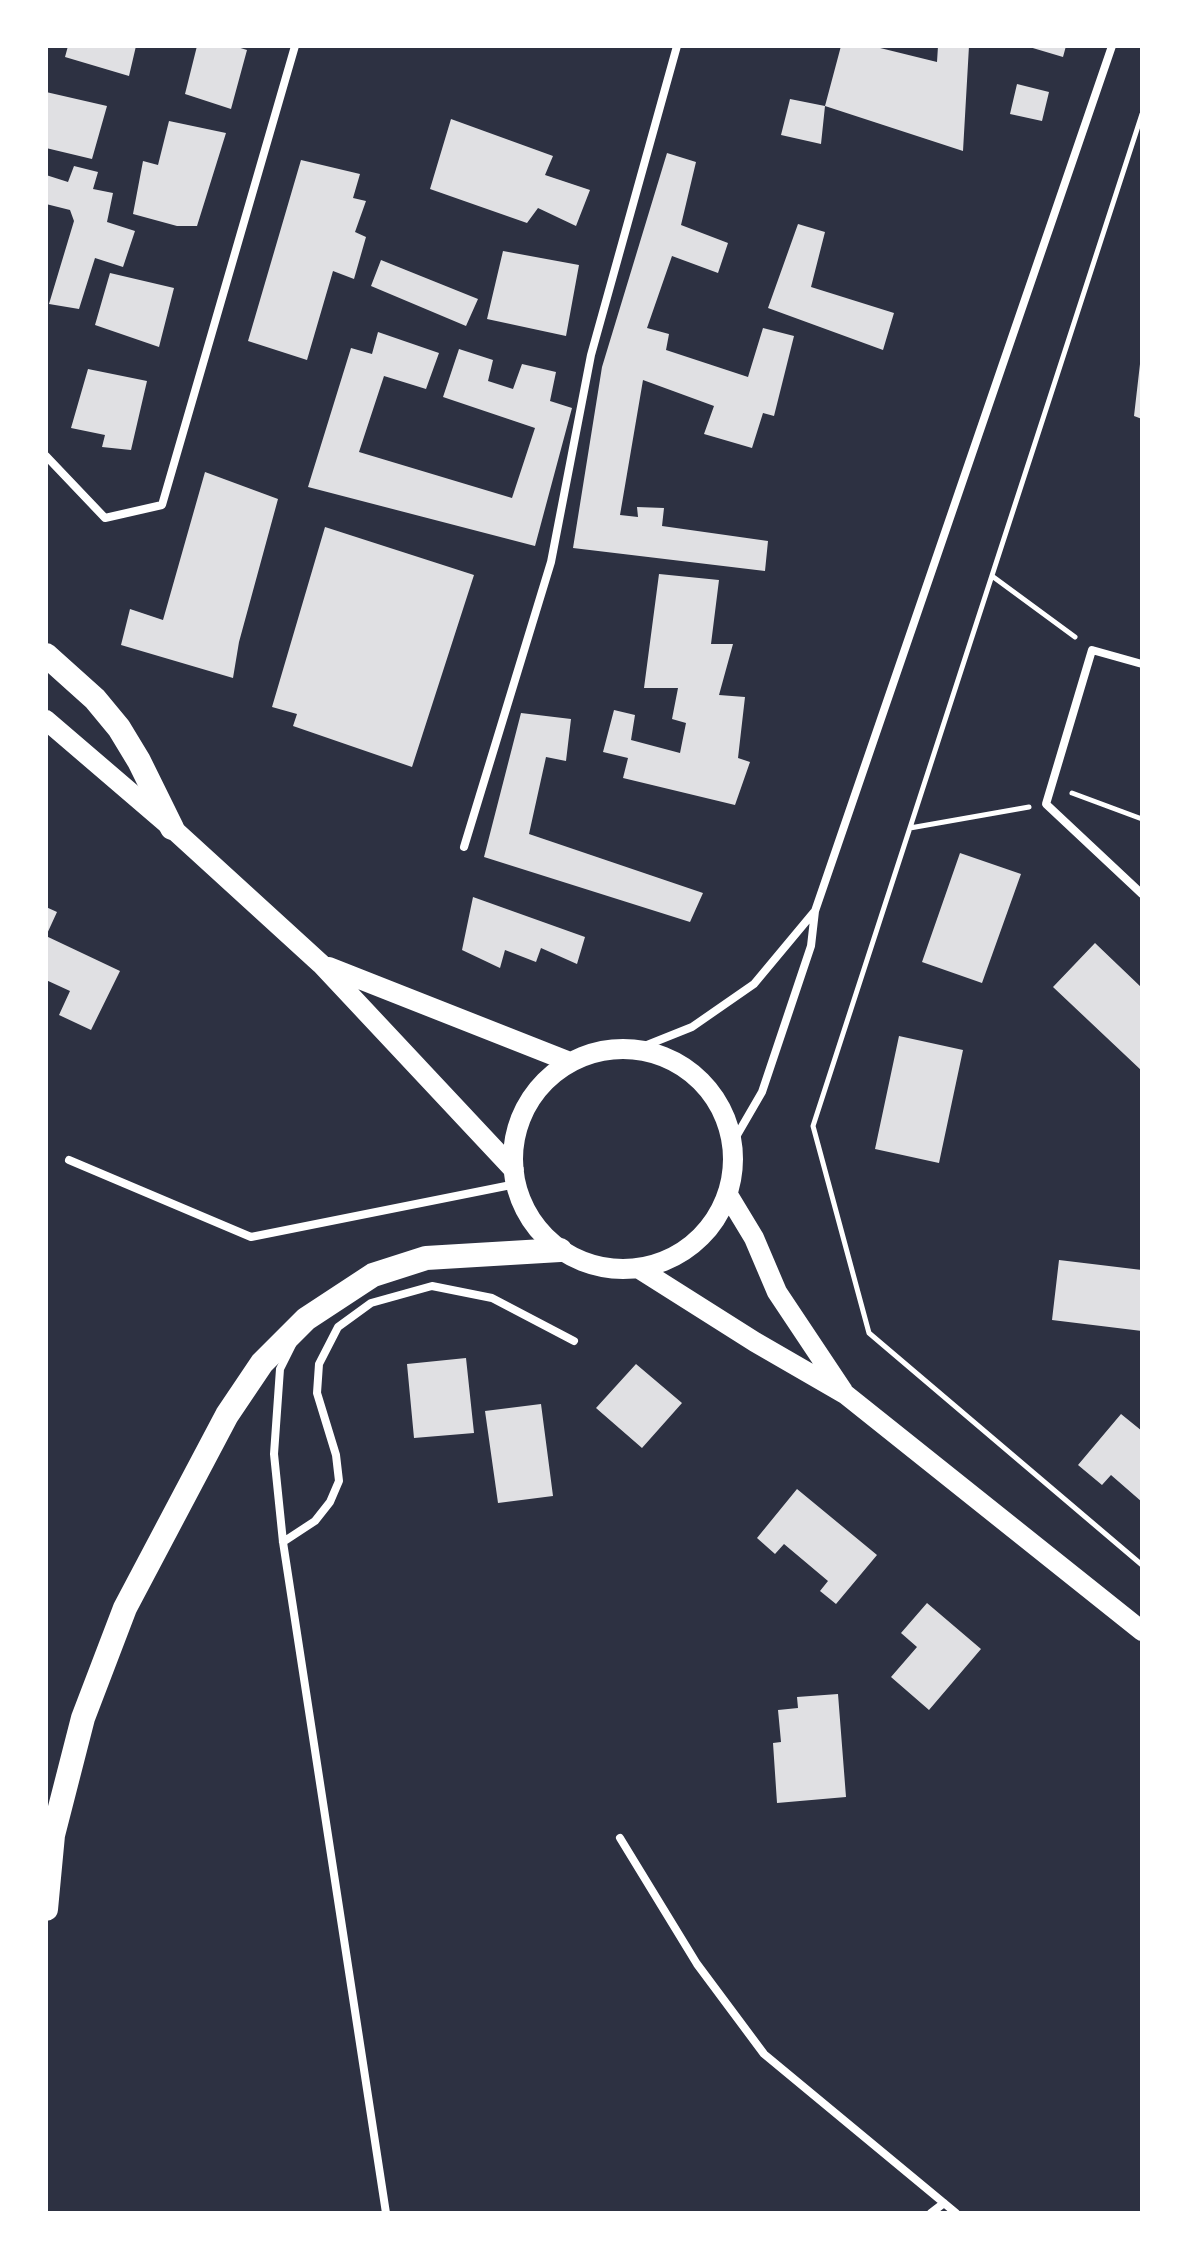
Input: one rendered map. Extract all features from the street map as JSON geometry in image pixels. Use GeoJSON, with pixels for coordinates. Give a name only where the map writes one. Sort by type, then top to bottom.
{"type":"FeatureCollection","features":[{"type":"Feature","properties":{"kind":"highway"},"geometry":{"type":"LineString","coordinates":[[46,655],[95,699],[119,728],[172,828]]}},
{"type":"Feature","properties":{"kind":"highway"},"geometry":{"type":"LineString","coordinates":[[46,1909],[53,1835],[83,1718],[125,1608],[227,1415],[262,1363],[306,1319],[373,1275],[426,1258],[560,1250]]}},
{"type":"Feature","properties":{"kind":"main road"},"geometry":{"type":"LineString","coordinates":[[46,720],[172,828],[321,964],[515,1177]]}},
{"type":"Feature","properties":{"kind":"main road"},"geometry":{"type":"LineString","coordinates":[[321,964],[570,1062]]}},
{"type":"Feature","properties":{"kind":"main road"},"geometry":{"type":"LineString","coordinates":[[609,1048],[637,1049],[671,1059],[701,1079],[722,1108],[733,1142],[733,1169],[728,1195],[711,1226],[686,1250],[656,1265],[606,1268],[560,1250],[538,1229],[522,1203],[513,1154],[519,1121],[534,1092],[557,1070],[582,1055],[609,1048]]}},
{"type":"Feature","properties":{"kind":"main road"},"geometry":{"type":"LineString","coordinates":[[728,1195],[754,1238],[777,1292],[845,1394]]}},
{"type":"Feature","properties":{"kind":"main road"},"geometry":{"type":"LineString","coordinates":[[638,1268],[845,1394],[1142,1631]]}},
{"type":"Feature","properties":{"kind":"street"},"geometry":{"type":"LineString","coordinates":[[46,456],[105,518],[162,505],[295,46]]}},
{"type":"Feature","properties":{"kind":"street"},"geometry":{"type":"LineString","coordinates":[[464,847],[551,562],[591,355],[677,46]]}},
{"type":"Feature","properties":{"kind":"street"},"geometry":{"type":"LineString","coordinates":[[733,1142],[762,1092],[811,946],[815,911],[1112,46]]}},
{"type":"Feature","properties":{"kind":"street"},"geometry":{"type":"LineString","coordinates":[[1142,664],[1092,650],[1046,804],[1142,894]]}},
{"type":"Feature","properties":{"kind":"street"},"geometry":{"type":"LineString","coordinates":[[637,1049],[692,1027],[754,984],[815,911]]}},
{"type":"Feature","properties":{"kind":"street"},"geometry":{"type":"LineString","coordinates":[[69,1160],[251,1237],[515,1177]]}},
{"type":"Feature","properties":{"kind":"street"},"geometry":{"type":"LineString","coordinates":[[283,1542],[315,1521],[330,1502],[339,1481],[336,1455],[317,1393],[319,1364],[338,1327],[371,1303],[432,1286],[492,1298],[574,1341]]}},
{"type":"Feature","properties":{"kind":"street"},"geometry":{"type":"LineString","coordinates":[[306,1319],[280,1369],[274,1454],[283,1542],[386,2213]]}},
{"type":"Feature","properties":{"kind":"street"},"geometry":{"type":"LineString","coordinates":[[620,1838],[697,1964],[764,2054],[956,2213]]}},
{"type":"Feature","properties":{"kind":"street"},"geometry":{"type":"LineString","coordinates":[[931,2213],[944,2203]]}},
{"type":"Feature","properties":{"kind":"path"},"geometry":{"type":"LineString","coordinates":[[1142,114],[813,1126],[869,1333],[1142,1565]]}},
{"type":"Feature","properties":{"kind":"path"},"geometry":{"type":"LineString","coordinates":[[992,576],[1092,650]]}},
{"type":"Feature","properties":{"kind":"path"},"geometry":{"type":"LineString","coordinates":[[1051,786],[1142,819]]}},
{"type":"Feature","properties":{"kind":"path"},"geometry":{"type":"LineString","coordinates":[[910,828],[1046,804]]}},
{"type":"Feature","properties":{"kind":"building"},"geometry":{"type":"Polygon","coordinates":[[[68,46],[136,46],[129,76],[65,57],[68,46]]]}},
{"type":"Feature","properties":{"kind":"building"},"geometry":{"type":"Polygon","coordinates":[[[197,46],[234,46],[247,50],[231,109],[185,94],[197,46]]]}},
{"type":"Feature","properties":{"kind":"building"},"geometry":{"type":"Polygon","coordinates":[[[841,46],[872,46],[937,62],[938,46],[969,46],[963,151],[825,106],[841,46]]]}},
{"type":"Feature","properties":{"kind":"building"},"geometry":{"type":"Polygon","coordinates":[[[1026,46],[1066,46],[1063,57],[1026,46]]]}},
{"type":"Feature","properties":{"kind":"building"},"geometry":{"type":"Polygon","coordinates":[[[1017,84],[1049,92],[1042,121],[1010,114],[1017,84]]]}},
{"type":"Feature","properties":{"kind":"building"},"geometry":{"type":"Polygon","coordinates":[[[46,92],[107,106],[92,159],[46,148],[46,92]]]}},
{"type":"Feature","properties":{"kind":"building"},"geometry":{"type":"Polygon","coordinates":[[[790,99],[825,106],[821,144],[781,135],[790,99]]]}},
{"type":"Feature","properties":{"kind":"building"},"geometry":{"type":"Polygon","coordinates":[[[451,119],[553,156],[545,175],[590,190],[576,226],[538,208],[527,223],[430,189],[451,119]]]}},
{"type":"Feature","properties":{"kind":"building"},"geometry":{"type":"Polygon","coordinates":[[[169,121],[226,133],[197,226],[177,226],[133,214],[143,161],[158,165],[169,121]]]}},
{"type":"Feature","properties":{"kind":"building"},"geometry":{"type":"Polygon","coordinates":[[[667,153],[696,162],[681,225],[728,243],[718,273],[672,256],[647,328],[669,334],[666,350],[748,377],[763,328],[794,336],[774,416],[763,413],[752,448],[704,434],[714,406],[643,380],[620,515],[638,517],[637,507],[664,508],[662,526],[768,541],[765,571],[573,548],[602,367],[667,153]]]}},
{"type":"Feature","properties":{"kind":"building"},"geometry":{"type":"Polygon","coordinates":[[[301,160],[360,174],[353,198],[366,201],[355,232],[366,237],[354,279],[333,271],[307,360],[248,341],[301,160]]]}},
{"type":"Feature","properties":{"kind":"building"},"geometry":{"type":"Polygon","coordinates":[[[74,166],[98,172],[93,189],[113,193],[107,222],[135,231],[123,267],[95,258],[79,309],[49,304],[74,221],[70,210],[46,204],[46,175],[68,182],[74,166]]]}},
{"type":"Feature","properties":{"kind":"building"},"geometry":{"type":"Polygon","coordinates":[[[798,224],[825,232],[811,287],[894,313],[883,350],[768,308],[798,224]]]}},
{"type":"Feature","properties":{"kind":"building"},"geometry":{"type":"Polygon","coordinates":[[[503,251],[579,265],[566,336],[487,319],[503,251]]]}},
{"type":"Feature","properties":{"kind":"building"},"geometry":{"type":"Polygon","coordinates":[[[381,260],[478,299],[466,326],[371,286],[381,260]]]}},
{"type":"Feature","properties":{"kind":"building"},"geometry":{"type":"Polygon","coordinates":[[[110,273],[174,288],[159,347],[95,325],[110,273]]]}},
{"type":"Feature","properties":{"kind":"building"},"geometry":{"type":"Polygon","coordinates":[[[378,332],[439,353],[426,389],[384,376],[359,452],[512,498],[535,428],[443,397],[459,349],[493,360],[488,381],[513,389],[522,364],[556,372],[550,401],[572,408],[535,546],[308,487],[351,348],[372,354],[378,332]]]}},
{"type":"Feature","properties":{"kind":"building"},"geometry":{"type":"Polygon","coordinates":[[[1142,364],[1142,419],[1134,416],[1142,364]]]}},
{"type":"Feature","properties":{"kind":"building"},"geometry":{"type":"Polygon","coordinates":[[[88,369],[147,381],[131,450],[102,447],[105,435],[71,428],[88,369]]]}},
{"type":"Feature","properties":{"kind":"building"},"geometry":{"type":"Polygon","coordinates":[[[205,472],[278,499],[239,642],[233,678],[121,645],[130,609],[163,620],[205,472]]]}},
{"type":"Feature","properties":{"kind":"building"},"geometry":{"type":"Polygon","coordinates":[[[325,527],[474,575],[412,767],[293,726],[297,714],[272,707],[325,527]]]}},
{"type":"Feature","properties":{"kind":"building"},"geometry":{"type":"Polygon","coordinates":[[[659,574],[719,580],[711,644],[733,644],[719,695],[745,697],[738,758],[750,762],[735,805],[623,778],[628,758],[603,752],[614,710],[635,715],[631,740],[680,753],[686,723],[672,719],[678,688],[644,688],[659,574]]]}},
{"type":"Feature","properties":{"kind":"building"},"geometry":{"type":"Polygon","coordinates":[[[521,713],[571,719],[566,761],[546,757],[529,834],[703,893],[690,922],[484,857],[521,713]]]}},
{"type":"Feature","properties":{"kind":"building"},"geometry":{"type":"Polygon","coordinates":[[[960,853],[1021,874],[982,983],[922,962],[960,853]]]}},
{"type":"Feature","properties":{"kind":"building"},"geometry":{"type":"Polygon","coordinates":[[[473,897],[585,937],[577,964],[541,948],[536,962],[505,950],[500,968],[462,950],[473,897]]]}},
{"type":"Feature","properties":{"kind":"building"},"geometry":{"type":"Polygon","coordinates":[[[46,907],[57,912],[46,936],[46,907]]]}},
{"type":"Feature","properties":{"kind":"building"},"geometry":{"type":"Polygon","coordinates":[[[46,936],[120,971],[91,1030],[59,1015],[70,991],[46,980],[46,936]]]}},
{"type":"Feature","properties":{"kind":"building"},"geometry":{"type":"Polygon","coordinates":[[[1095,943],[1142,988],[1142,1071],[1053,987],[1095,943]]]}},
{"type":"Feature","properties":{"kind":"building"},"geometry":{"type":"Polygon","coordinates":[[[899,1036],[963,1050],[939,1163],[875,1149],[899,1036]]]}},
{"type":"Feature","properties":{"kind":"building"},"geometry":{"type":"Polygon","coordinates":[[[1059,1260],[1142,1270],[1142,1331],[1052,1320],[1059,1260]]]}},
{"type":"Feature","properties":{"kind":"building"},"geometry":{"type":"Polygon","coordinates":[[[466,1358],[474,1433],[414,1438],[407,1364],[466,1358]]]}},
{"type":"Feature","properties":{"kind":"building"},"geometry":{"type":"Polygon","coordinates":[[[636,1364],[682,1403],[642,1448],[596,1408],[636,1364]]]}},
{"type":"Feature","properties":{"kind":"building"},"geometry":{"type":"Polygon","coordinates":[[[541,1404],[553,1496],[498,1503],[485,1411],[541,1404]]]}},
{"type":"Feature","properties":{"kind":"building"},"geometry":{"type":"Polygon","coordinates":[[[1121,1414],[1142,1431],[1142,1502],[1111,1475],[1102,1485],[1078,1465],[1121,1414]]]}},
{"type":"Feature","properties":{"kind":"building"},"geometry":{"type":"Polygon","coordinates":[[[797,1489],[877,1555],[836,1604],[820,1591],[828,1581],[784,1544],[775,1554],[757,1538],[797,1489]]]}},
{"type":"Feature","properties":{"kind":"building"},"geometry":{"type":"Polygon","coordinates":[[[927,1603],[981,1649],[929,1710],[891,1677],[917,1647],[901,1633],[927,1603]]]}},
{"type":"Feature","properties":{"kind":"building"},"geometry":{"type":"Polygon","coordinates":[[[838,1694],[846,1797],[777,1803],[773,1743],[781,1742],[778,1710],[798,1708],[797,1697],[838,1694]]]}}]}
